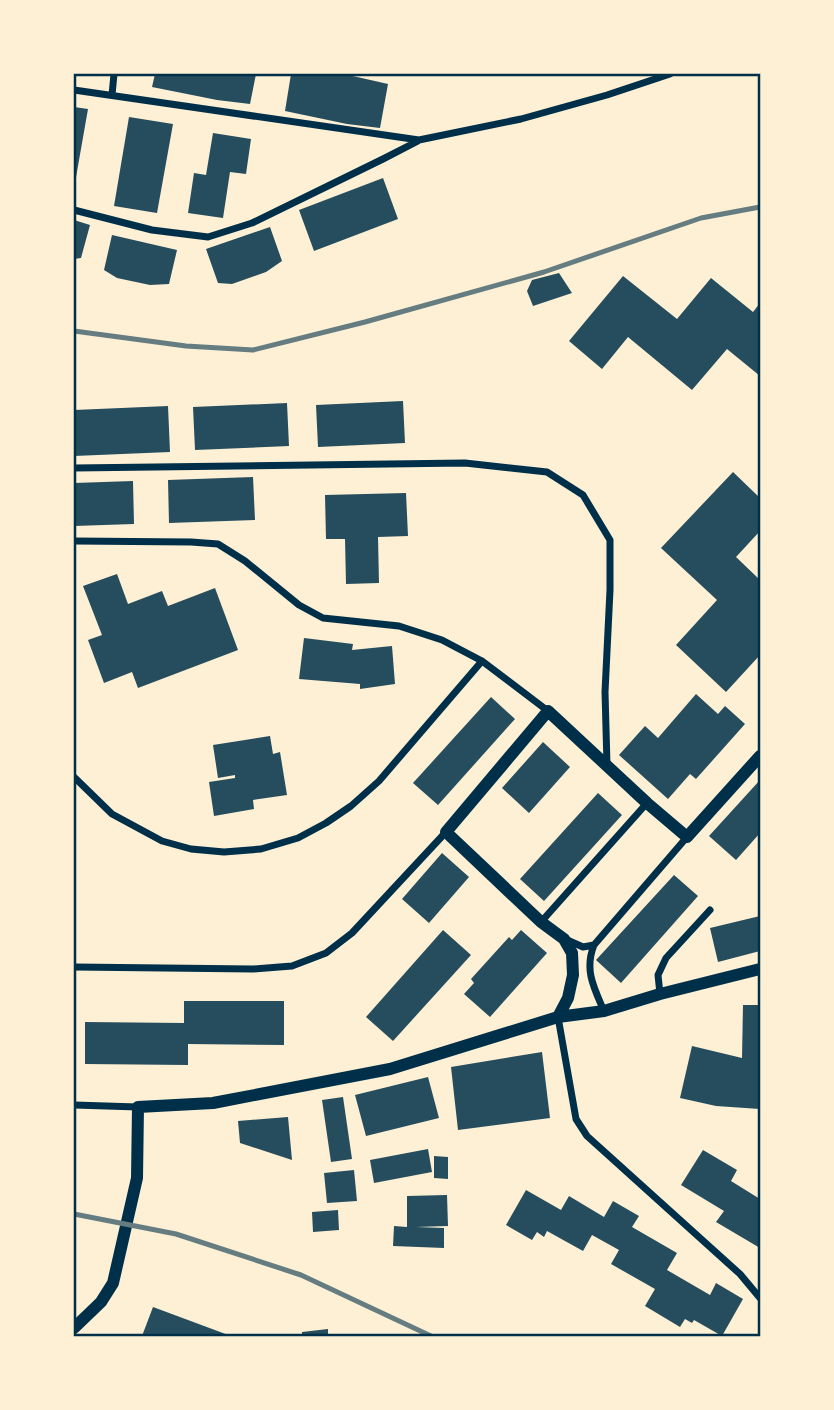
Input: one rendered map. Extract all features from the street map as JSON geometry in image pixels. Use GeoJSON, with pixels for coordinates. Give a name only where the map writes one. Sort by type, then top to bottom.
{"type":"FeatureCollection","features":[{"type":"Feature","properties":{"kind":"street"},"geometry":{"type":"LineString","coordinates":[[112,95],[114,74]]}},
{"type":"Feature","properties":{"kind":"street"},"geometry":{"type":"LineString","coordinates":[[74,210],[152,230],[208,237],[252,223],[419,140],[522,119],[670,74]]}},
{"type":"Feature","properties":{"kind":"street"},"geometry":{"type":"LineString","coordinates":[[74,90],[419,140]]}},
{"type":"Feature","properties":{"kind":"street"},"geometry":{"type":"LineString","coordinates":[[74,468],[466,463],[547,472],[583,495],[610,540],[605,692],[607,765]]}},
{"type":"Feature","properties":{"kind":"street"},"geometry":{"type":"LineString","coordinates":[[74,541],[218,544],[244,561],[299,606],[323,618],[399,626],[442,640],[482,661],[548,711],[687,837]]}},
{"type":"Feature","properties":{"kind":"street"},"geometry":{"type":"LineString","coordinates":[[74,778],[112,814],[162,841],[191,849],[224,852],[261,849],[298,838],[351,806],[379,781],[482,661]]}},
{"type":"Feature","properties":{"kind":"street"},"geometry":{"type":"LineString","coordinates":[[74,967],[253,969],[292,966],[326,953],[352,933],[446,832],[548,711]]}},
{"type":"Feature","properties":{"kind":"street"},"geometry":{"type":"LineString","coordinates":[[604,1011],[592,983],[589,958],[594,945],[761,756]]}},
{"type":"Feature","properties":{"kind":"street"},"geometry":{"type":"LineString","coordinates":[[541,922],[647,803]]}},
{"type":"Feature","properties":{"kind":"street"},"geometry":{"type":"LineString","coordinates":[[446,832],[541,922],[565,939],[583,947],[594,945]]}},
{"type":"Feature","properties":{"kind":"street"},"geometry":{"type":"LineString","coordinates":[[660,994],[658,975],[666,958],[709,910]]}},
{"type":"Feature","properties":{"kind":"street"},"geometry":{"type":"LineString","coordinates":[[565,939],[572,953],[573,975],[568,998],[558,1017],[576,1119],[587,1136],[740,1275],[761,1298]]}},
{"type":"Feature","properties":{"kind":"street"},"geometry":{"type":"LineString","coordinates":[[74,1105],[138,1107],[214,1103],[390,1069],[558,1017],[604,1011],[761,969]]}},
{"type":"Feature","properties":{"kind":"street"},"geometry":{"type":"LineString","coordinates":[[74,1328],[102,1302],[113,1283],[137,1178],[138,1107]]}},
{"type":"Feature","properties":{"kind":"building"},"geometry":{"type":"Polygon","coordinates":[[[155,74],[256,74],[250,104],[152,87],[155,74]]]}},
{"type":"Feature","properties":{"kind":"building"},"geometry":{"type":"Polygon","coordinates":[[[291,74],[344,74],[388,84],[380,128],[285,111],[291,74]]]}},
{"type":"Feature","properties":{"kind":"building"},"geometry":{"type":"Polygon","coordinates":[[[74,107],[88,109],[75,183],[74,183],[74,107]]]}},
{"type":"Feature","properties":{"kind":"building"},"geometry":{"type":"Polygon","coordinates":[[[129,117],[173,124],[157,213],[114,206],[129,117]]]}},
{"type":"Feature","properties":{"kind":"building"},"geometry":{"type":"Polygon","coordinates":[[[213,133],[251,139],[246,174],[230,172],[223,218],[188,213],[194,173],[206,175],[213,133]]]}},
{"type":"Feature","properties":{"kind":"building"},"geometry":{"type":"Polygon","coordinates":[[[383,178],[398,219],[314,251],[299,210],[383,178]]]}},
{"type":"Feature","properties":{"kind":"building"},"geometry":{"type":"Polygon","coordinates":[[[74,220],[90,225],[81,258],[74,259],[74,220]]]}},
{"type":"Feature","properties":{"kind":"building"},"geometry":{"type":"Polygon","coordinates":[[[270,227],[282,261],[266,272],[232,284],[218,283],[206,249],[270,227]]]}},
{"type":"Feature","properties":{"kind":"building"},"geometry":{"type":"Polygon","coordinates":[[[112,235],[177,250],[169,284],[150,285],[117,278],[104,270],[112,235]]]}},
{"type":"Feature","properties":{"kind":"building"},"geometry":{"type":"Polygon","coordinates":[[[559,273],[572,293],[533,306],[527,291],[532,280],[559,273]]]}},
{"type":"Feature","properties":{"kind":"building"},"geometry":{"type":"Polygon","coordinates":[[[623,276],[677,319],[711,278],[753,312],[760,303],[760,376],[727,349],[692,390],[628,337],[602,369],[569,341],[623,276]]]}},
{"type":"Feature","properties":{"kind":"building"},"geometry":{"type":"Polygon","coordinates":[[[403,401],[405,443],[318,447],[316,405],[403,401]]]}},
{"type":"Feature","properties":{"kind":"building"},"geometry":{"type":"Polygon","coordinates":[[[287,403],[289,446],[195,450],[193,407],[287,403]]]}},
{"type":"Feature","properties":{"kind":"building"},"geometry":{"type":"Polygon","coordinates":[[[168,406],[170,452],[74,456],[74,410],[168,406]]]}},
{"type":"Feature","properties":{"kind":"building"},"geometry":{"type":"Polygon","coordinates":[[[733,472],[760,498],[760,531],[736,557],[760,580],[760,655],[726,692],[676,645],[717,600],[661,548],[733,472]]]}},
{"type":"Feature","properties":{"kind":"building"},"geometry":{"type":"Polygon","coordinates":[[[253,477],[255,520],[169,523],[168,480],[253,477]]]}},
{"type":"Feature","properties":{"kind":"building"},"geometry":{"type":"Polygon","coordinates":[[[133,481],[134,524],[74,526],[74,483],[133,481]]]}},
{"type":"Feature","properties":{"kind":"building"},"geometry":{"type":"Polygon","coordinates":[[[406,493],[408,536],[378,537],[379,583],[346,584],[345,539],[326,539],[325,495],[406,493]]]}},
{"type":"Feature","properties":{"kind":"building"},"geometry":{"type":"Polygon","coordinates":[[[117,574],[128,604],[162,591],[168,606],[215,588],[238,650],[138,688],[132,672],[104,683],[88,640],[102,635],[83,586],[117,574]]]}},
{"type":"Feature","properties":{"kind":"building"},"geometry":{"type":"Polygon","coordinates":[[[304,638],[353,644],[352,650],[392,646],[395,684],[360,689],[360,684],[299,679],[304,638]]]}},
{"type":"Feature","properties":{"kind":"building"},"geometry":{"type":"Polygon","coordinates":[[[696,694],[718,714],[725,706],[745,724],[696,779],[690,774],[668,799],[619,755],[645,726],[658,738],[696,694]]]}},
{"type":"Feature","properties":{"kind":"building"},"geometry":{"type":"Polygon","coordinates":[[[491,697],[515,719],[438,805],[413,783],[491,697]]]}},
{"type":"Feature","properties":{"kind":"building"},"geometry":{"type":"Polygon","coordinates":[[[270,736],[273,754],[280,752],[287,795],[253,800],[254,809],[214,816],[209,782],[235,778],[235,775],[218,778],[213,745],[270,736]]]}},
{"type":"Feature","properties":{"kind":"building"},"geometry":{"type":"Polygon","coordinates":[[[543,742],[570,767],[529,813],[502,788],[543,742]]]}},
{"type":"Feature","properties":{"kind":"building"},"geometry":{"type":"Polygon","coordinates":[[[760,780],[760,833],[736,860],[709,836],[760,780]]]}},
{"type":"Feature","properties":{"kind":"building"},"geometry":{"type":"Polygon","coordinates":[[[598,793],[622,815],[544,901],[520,879],[598,793]]]}},
{"type":"Feature","properties":{"kind":"building"},"geometry":{"type":"Polygon","coordinates":[[[442,853],[469,877],[429,923],[402,899],[442,853]]]}},
{"type":"Feature","properties":{"kind":"building"},"geometry":{"type":"Polygon","coordinates":[[[674,875],[698,896],[621,983],[596,960],[674,875]]]}},
{"type":"Feature","properties":{"kind":"building"},"geometry":{"type":"Polygon","coordinates":[[[760,916],[760,951],[718,962],[710,928],[760,916]]]}},
{"type":"Feature","properties":{"kind":"building"},"geometry":{"type":"Polygon","coordinates":[[[443,930],[471,955],[393,1041],[366,1017],[443,930]]]}},
{"type":"Feature","properties":{"kind":"building"},"geometry":{"type":"Polygon","coordinates":[[[521,930],[547,953],[490,1017],[464,994],[474,983],[471,979],[509,937],[512,940],[521,930]]]}},
{"type":"Feature","properties":{"kind":"building"},"geometry":{"type":"Polygon","coordinates":[[[184,1001],[284,1001],[284,1045],[188,1044],[188,1065],[85,1064],[85,1022],[184,1023],[184,1001]]]}},
{"type":"Feature","properties":{"kind":"building"},"geometry":{"type":"Polygon","coordinates":[[[743,1005],[760,1005],[760,1109],[716,1106],[680,1098],[692,1046],[742,1058],[743,1005]]]}},
{"type":"Feature","properties":{"kind":"building"},"geometry":{"type":"Polygon","coordinates":[[[542,1052],[550,1118],[458,1130],[451,1067],[542,1052]]]}},
{"type":"Feature","properties":{"kind":"building"},"geometry":{"type":"Polygon","coordinates":[[[428,1077],[439,1118],[366,1136],[355,1095],[428,1077]]]}},
{"type":"Feature","properties":{"kind":"building"},"geometry":{"type":"Polygon","coordinates":[[[343,1097],[352,1159],[331,1162],[322,1100],[343,1097]]]}},
{"type":"Feature","properties":{"kind":"building"},"geometry":{"type":"Polygon","coordinates":[[[288,1117],[292,1160],[240,1143],[238,1121],[288,1117]]]}},
{"type":"Feature","properties":{"kind":"building"},"geometry":{"type":"Polygon","coordinates":[[[428,1149],[432,1172],[374,1183],[370,1160],[428,1149]]]}},
{"type":"Feature","properties":{"kind":"building"},"geometry":{"type":"Polygon","coordinates":[[[703,1150],[737,1170],[731,1181],[760,1199],[760,1248],[716,1222],[724,1211],[681,1185],[703,1150]]]}},
{"type":"Feature","properties":{"kind":"building"},"geometry":{"type":"Polygon","coordinates":[[[434,1156],[448,1157],[448,1179],[434,1178],[434,1156]]]}},
{"type":"Feature","properties":{"kind":"building"},"geometry":{"type":"Polygon","coordinates":[[[354,1170],[357,1201],[327,1203],[324,1173],[354,1170]]]}},
{"type":"Feature","properties":{"kind":"building"},"geometry":{"type":"Polygon","coordinates":[[[526,1190],[561,1210],[569,1196],[604,1217],[613,1201],[639,1216],[632,1227],[677,1253],[667,1270],[710,1295],[716,1283],[743,1299],[722,1336],[694,1320],[692,1323],[685,1319],[680,1327],[645,1306],[655,1289],[611,1264],[619,1250],[592,1235],[583,1251],[547,1231],[544,1237],[537,1232],[532,1240],[506,1225],[526,1190]]]}},
{"type":"Feature","properties":{"kind":"building"},"geometry":{"type":"Polygon","coordinates":[[[447,1195],[448,1226],[416,1227],[444,1228],[444,1248],[393,1246],[394,1226],[407,1227],[407,1196],[447,1195]]]}},
{"type":"Feature","properties":{"kind":"building"},"geometry":{"type":"Polygon","coordinates":[[[338,1210],[339,1230],[313,1232],[312,1212],[338,1210]]]}},
{"type":"Feature","properties":{"kind":"building"},"geometry":{"type":"Polygon","coordinates":[[[153,1307],[231,1336],[142,1336],[153,1307]]]}},
{"type":"Feature","properties":{"kind":"building"},"geometry":{"type":"Polygon","coordinates":[[[328,1329],[328,1336],[302,1336],[302,1332],[328,1329]]]}},
{"type":"Feature","properties":{"kind":"railway"},"geometry":{"type":"LineString","coordinates":[[74,331],[186,346],[253,350],[544,272],[701,218],[760,207]]}},
{"type":"Feature","properties":{"kind":"railway"},"geometry":{"type":"LineString","coordinates":[[74,1214],[176,1234],[301,1275],[431,1336]]}}]}
